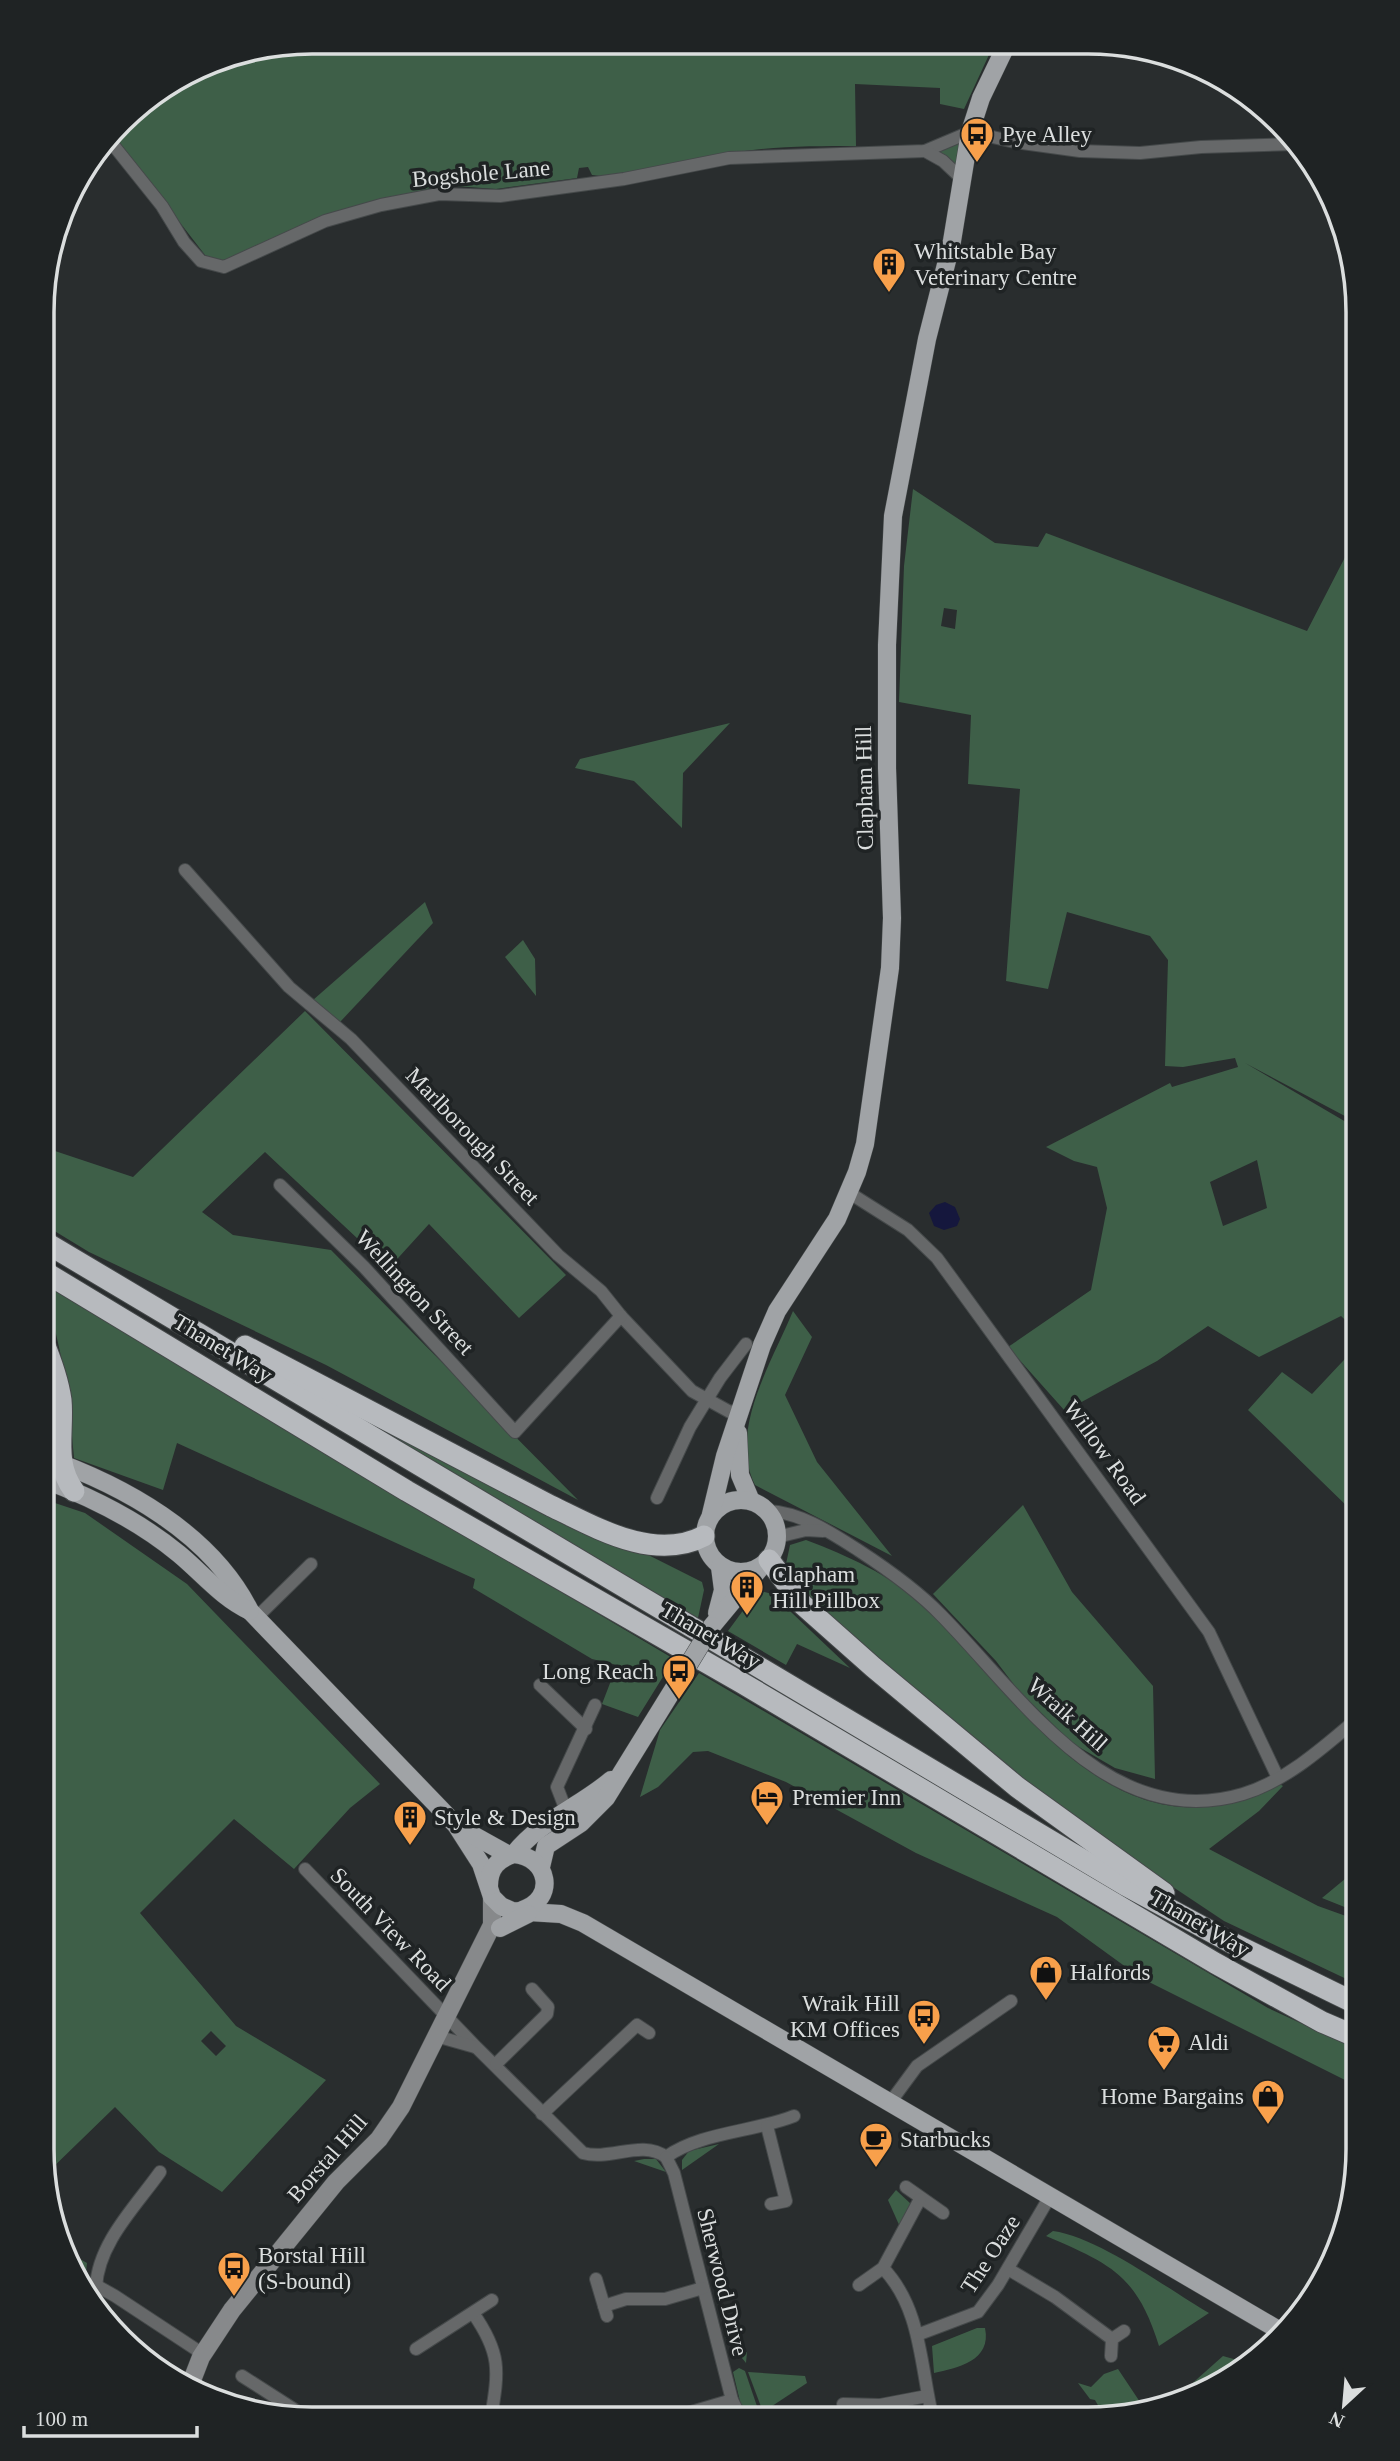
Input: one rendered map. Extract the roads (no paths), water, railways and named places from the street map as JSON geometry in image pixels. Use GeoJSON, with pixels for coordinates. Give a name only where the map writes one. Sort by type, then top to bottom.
{"type":"FeatureCollection","features":[{"type":"Feature","properties":{"kind":"highway","name":"Thanet Way"},"geometry":{"type":"LineString","coordinates":[[54,1247],[559,1546],[860,1730],[1125,1885],[1232,1943],[1346,1999]]}},
{"type":"Feature","properties":{"kind":"highway"},"geometry":{"type":"LineString","coordinates":[[103,1276],[282,1364],[572,1516],[656,1548],[689,1544],[704,1536]]}},
{"type":"Feature","properties":{"kind":"highway","name":"Thanet Way"},"geometry":{"type":"LineString","coordinates":[[54,1277],[407,1491],[730,1676],[1215,1963],[1322,2022],[1346,2032]]}},
{"type":"Feature","properties":{"kind":"highway"},"geometry":{"type":"LineString","coordinates":[[54,1372],[61,1410],[54,1449]]}},
{"type":"Feature","properties":{"kind":"highway"},"geometry":{"type":"LineString","coordinates":[[54,1425],[61,1410]]}},
{"type":"Feature","properties":{"kind":"highway"},"geometry":{"type":"LineString","coordinates":[[54,1462],[74,1491]]}},
{"type":"Feature","properties":{"kind":"highway"},"geometry":{"type":"LineString","coordinates":[[765,1563],[802,1604],[1017,1787],[1232,1943]]}},
{"type":"Feature","properties":{"kind":"main road","name":"Clapham Hill"},"geometry":{"type":"LineString","coordinates":[[711,1514],[725,1456],[748,1382],[777,1311],[836,1219],[865,1144],[890,968],[892,918],[887,768],[887,645],[893,516],[927,339],[952,242],[970,132],[981,99],[1002,54]]}},
{"type":"Feature","properties":{"kind":"main road","name":"Clapham Hill"},"geometry":{"type":"LineString","coordinates":[[740,1414],[739,1467],[759,1506]]}},
{"type":"Feature","properties":{"kind":"main road"},"geometry":{"type":"LineString","coordinates":[[54,1461],[130,1496],[171,1523],[216,1561],[240,1591],[253,1615],[456,1825],[481,1864],[491,1891],[501,1906],[520,1911],[553,1912],[583,1923]]}},
{"type":"Feature","properties":{"kind":"main road"},"geometry":{"type":"LineString","coordinates":[[54,1483],[74,1491],[148,1532],[177,1553],[230,1602],[253,1615]]}},
{"type":"Feature","properties":{"kind":"main road"},"geometry":{"type":"LineString","coordinates":[[520,1911],[537,1903],[546,1846],[592,1814],[613,1788],[712,1626],[765,1563],[777,1537],[773,1518],[759,1506],[729,1502],[711,1514],[704,1536],[711,1559],[720,1566],[741,1573],[765,1563]]}},
{"type":"Feature","properties":{"kind":"main road"},"geometry":{"type":"LineString","coordinates":[[712,1626],[723,1590],[720,1566]]}},
{"type":"Feature","properties":{"kind":"main road"},"geometry":{"type":"LineString","coordinates":[[491,1891],[491,1870],[512,1854],[529,1835],[567,1813],[624,1769]]}},
{"type":"Feature","properties":{"kind":"main road"},"geometry":{"type":"LineString","coordinates":[[456,1825],[512,1854],[527,1856],[543,1875],[560,1904],[583,1923],[1273,2328]]}},
{"type":"Feature","properties":{"kind":"main road","name":"Borstal Hill"},"geometry":{"type":"LineString","coordinates":[[193,2378],[203,2354],[232,2310],[319,2203],[379,2139],[401,2107],[492,1925],[491,1891]]}},
{"type":"Feature","properties":{"kind":"main road","name":"Borstal Hill"},"geometry":{"type":"LineString","coordinates":[[482,1946],[520,1911]]}},
{"type":"Feature","properties":{"kind":"main road"},"geometry":{"type":"LineString","coordinates":[[500,1928],[522,1916],[553,1912]]}},
{"type":"Feature","properties":{"kind":"street"},"geometry":{"type":"LineString","coordinates":[[970,132],[1015,142],[1080,151],[1140,153],[1201,147],[1284,144]]}},
{"type":"Feature","properties":{"kind":"street","name":"Bogshole Lane"},"geometry":{"type":"LineString","coordinates":[[114,147],[201,261],[224,267],[325,221],[381,205],[439,194],[500,196],[624,179],[730,158],[925,151],[970,132]]}},
{"type":"Feature","properties":{"kind":"street"},"geometry":{"type":"LineString","coordinates":[[925,151],[943,161],[961,178]]}},
{"type":"Feature","properties":{"kind":"street","name":"Marlborough Street"},"geometry":{"type":"LineString","coordinates":[[186,870],[289,987],[351,1039],[558,1255],[601,1291],[692,1391],[730,1412],[740,1414]]}},
{"type":"Feature","properties":{"kind":"street","name":"Wellington Street"},"geometry":{"type":"LineString","coordinates":[[280,1185],[364,1267],[515,1432],[621,1316]]}},
{"type":"Feature","properties":{"kind":"street","name":"Willow Road"},"geometry":{"type":"LineString","coordinates":[[848,1192],[908,1230],[937,1258],[1209,1632],[1278,1778]]}},
{"type":"Feature","properties":{"kind":"street"},"geometry":{"type":"LineString","coordinates":[[674,1495],[659,1494],[690,1427],[746,1344]]}},
{"type":"Feature","properties":{"kind":"street","name":"Wraik Hill"},"geometry":{"type":"LineString","coordinates":[[759,1506],[795,1515],[866,1555],[913,1590],[948,1623],[1041,1724],[1068,1748],[1113,1778],[1152,1794],[1205,1800],[1244,1793],[1278,1778],[1346,1726]]}},
{"type":"Feature","properties":{"kind":"street"},"geometry":{"type":"LineString","coordinates":[[777,1537],[806,1530],[823,1531]]}},
{"type":"Feature","properties":{"kind":"street"},"geometry":{"type":"LineString","coordinates":[[253,1615],[311,1564]]}},
{"type":"Feature","properties":{"kind":"street"},"geometry":{"type":"LineString","coordinates":[[540,1685],[586,1729]]}},
{"type":"Feature","properties":{"kind":"street"},"geometry":{"type":"LineString","coordinates":[[567,1813],[556,1787],[586,1729],[595,1705]]}},
{"type":"Feature","properties":{"kind":"street","name":"South View Road"},"geometry":{"type":"LineString","coordinates":[[305,1869],[447,2018],[583,2153],[614,2155],[650,2149],[666,2157]]}},
{"type":"Feature","properties":{"kind":"street"},"geometry":{"type":"LineString","coordinates":[[496,2064],[547,2014],[548,2007],[532,1989]]}},
{"type":"Feature","properties":{"kind":"street"},"geometry":{"type":"LineString","coordinates":[[890,2104],[917,2066],[1011,2001]]}},
{"type":"Feature","properties":{"kind":"street"},"geometry":{"type":"LineString","coordinates":[[542,2114],[637,2025],[649,2033]]}},
{"type":"Feature","properties":{"kind":"street"},"geometry":{"type":"LineString","coordinates":[[436,2036],[476,2047]]}},
{"type":"Feature","properties":{"kind":"street"},"geometry":{"type":"LineString","coordinates":[[666,2157],[684,2145],[767,2126],[794,2116]]}},
{"type":"Feature","properties":{"kind":"street"},"geometry":{"type":"LineString","coordinates":[[767,2126],[786,2200],[771,2204]]}},
{"type":"Feature","properties":{"kind":"street","name":"Sherwood Drive"},"geometry":{"type":"LineString","coordinates":[[666,2157],[674,2173],[736,2407]]}},
{"type":"Feature","properties":{"kind":"street"},"geometry":{"type":"LineString","coordinates":[[92,2282],[111,2240],[160,2172]]}},
{"type":"Feature","properties":{"kind":"street"},"geometry":{"type":"LineString","coordinates":[[906,2187],[943,2213]]}},
{"type":"Feature","properties":{"kind":"street","name":"The Oaze"},"geometry":{"type":"LineString","coordinates":[[917,2335],[978,2312],[1008,2269],[1049,2198]]}},
{"type":"Feature","properties":{"kind":"street"},"geometry":{"type":"LineString","coordinates":[[859,2285],[883,2268],[920,2199]]}},
{"type":"Feature","properties":{"kind":"street"},"geometry":{"type":"LineString","coordinates":[[883,2268],[905,2295],[917,2335],[930,2407]]}},
{"type":"Feature","properties":{"kind":"street"},"geometry":{"type":"LineString","coordinates":[[1008,2269],[1055,2297],[1112,2339]]}},
{"type":"Feature","properties":{"kind":"street"},"geometry":{"type":"LineString","coordinates":[[596,2279],[606,2311],[626,2299],[665,2299],[703,2288]]}},
{"type":"Feature","properties":{"kind":"street"},"geometry":{"type":"LineString","coordinates":[[97,2290],[115,2296],[203,2354]]}},
{"type":"Feature","properties":{"kind":"street"},"geometry":{"type":"LineString","coordinates":[[416,2349],[492,2300]]}},
{"type":"Feature","properties":{"kind":"street"},"geometry":{"type":"LineString","coordinates":[[473,2312],[492,2342],[499,2365],[493,2407]]}},
{"type":"Feature","properties":{"kind":"street"},"geometry":{"type":"LineString","coordinates":[[1112,2339],[1124,2331]]}},
{"type":"Feature","properties":{"kind":"street"},"geometry":{"type":"LineString","coordinates":[[1111,2356],[1112,2339]]}},
{"type":"Feature","properties":{"kind":"street"},"geometry":{"type":"LineString","coordinates":[[242,2376],[259,2381],[291,2406]]}},
{"type":"Feature","properties":{"kind":"street"},"geometry":{"type":"LineString","coordinates":[[844,2404],[880,2404],[928,2396]]}},
{"type":"Feature","properties":{"kind":"street"},"geometry":{"type":"LineString","coordinates":[[708,2407],[732,2400]]}},
{"type":"Feature","properties":{"kind":"place","name":"Pye Alley"},"geometry":{"type":"Point","coordinates":[977,164]}},
{"type":"Feature","properties":{"kind":"place","name":"Whitstable Bay Veterinary Centre"},"geometry":{"type":"Point","coordinates":[889,294]}},
{"type":"Feature","properties":{"kind":"place","name":"Clapham Hill Pillbox"},"geometry":{"type":"Point","coordinates":[747,1617]}},
{"type":"Feature","properties":{"kind":"place","name":"Long Reach"},"geometry":{"type":"Point","coordinates":[679,1701]}},
{"type":"Feature","properties":{"kind":"place","name":"Premier Inn"},"geometry":{"type":"Point","coordinates":[767,1827]}},
{"type":"Feature","properties":{"kind":"place","name":"Style & Design"},"geometry":{"type":"Point","coordinates":[410,1847]}},
{"type":"Feature","properties":{"kind":"place","name":"Halfords"},"geometry":{"type":"Point","coordinates":[1046,2002]}},
{"type":"Feature","properties":{"kind":"place","name":"Wraik Hill KM Offices"},"geometry":{"type":"Point","coordinates":[924,2046]}},
{"type":"Feature","properties":{"kind":"place","name":"Aldi"},"geometry":{"type":"Point","coordinates":[1164,2072]}},
{"type":"Feature","properties":{"kind":"place","name":"Home Bargains"},"geometry":{"type":"Point","coordinates":[1268,2126]}},
{"type":"Feature","properties":{"kind":"place","name":"Starbucks"},"geometry":{"type":"Point","coordinates":[876,2169]}},
{"type":"Feature","properties":{"kind":"place","name":"Borstal Hill (S-bound)"},"geometry":{"type":"Point","coordinates":[234,2298]}}]}
